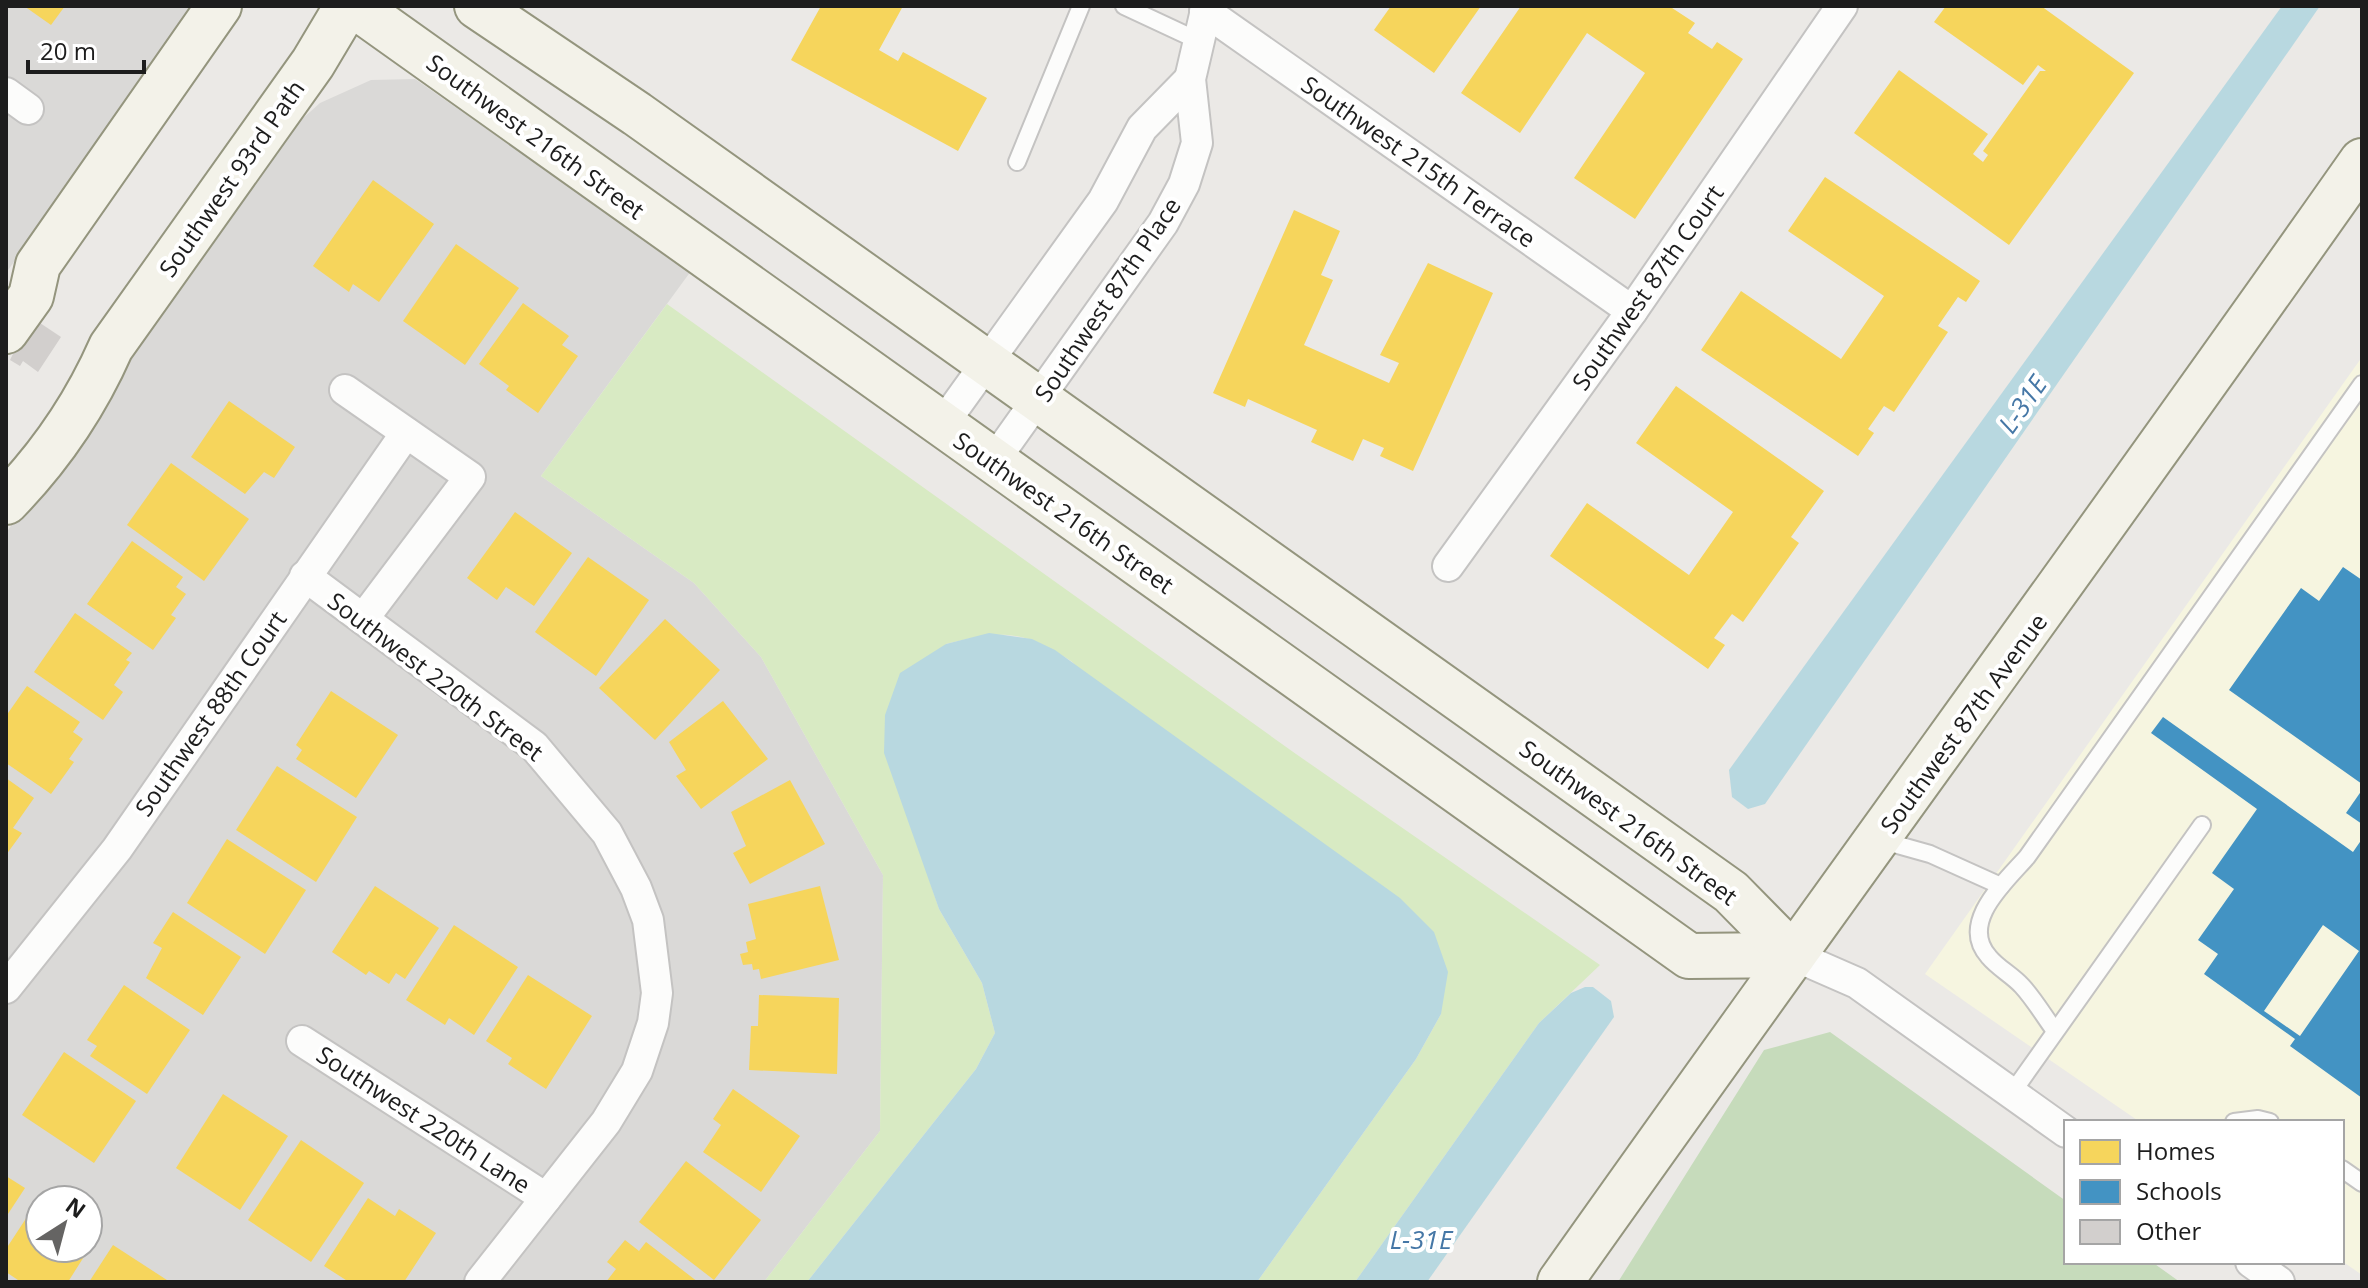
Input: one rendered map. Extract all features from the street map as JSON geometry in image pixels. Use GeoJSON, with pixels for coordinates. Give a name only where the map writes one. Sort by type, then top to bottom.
{"type":"FeatureCollection","features":[{"type":"Feature","properties":{"kind":"street"},"geometry":{"type":"LineString","coordinates":[[6,331],[31,296],[22,276],[219,6]]}},
{"type":"Feature","properties":{"kind":"street","name":"Southwest 93rd Path"},"geometry":{"type":"LineString","coordinates":[[6,502],[41,466],[77,414],[111,347],[313,63],[347,6]]}},
{"type":"Feature","properties":{"kind":"street","name":"Southwest 216th Street"},"geometry":{"type":"LineString","coordinates":[[355,6],[1689,956],[1793,955]]}},
{"type":"Feature","properties":{"kind":"street","name":"Southwest 216th Street"},"geometry":{"type":"LineString","coordinates":[[477,6],[637,114],[987,363],[1037,402],[1731,892],[1793,955],[1857,983],[2064,1131]]}},
{"type":"Feature","properties":{"kind":"street","name":"Southwest 87th Court"},"geometry":{"type":"LineString","coordinates":[[1448,566],[1632,311],[1842,6]]}},
{"type":"Feature","properties":{"kind":"street","name":"Southwest 87th Place"},"geometry":{"type":"LineString","coordinates":[[993,462],[1163,223],[1184,184],[1198,133],[1190,79],[1206,8]]}},
{"type":"Feature","properties":{"kind":"street","name":"Southwest 215th Terrace"},"geometry":{"type":"LineString","coordinates":[[1206,8],[1632,311]]}},
{"type":"Feature","properties":{"kind":"street"},"geometry":{"type":"LineString","coordinates":[[942,425],[1103,201],[1142,128],[1190,79]]}},
{"type":"Feature","properties":{"kind":"street","name":"Southwest 87th Avenue"},"geometry":{"type":"LineString","coordinates":[[1560,1282],[1793,955],[1880,840],[2362,161]]}},
{"type":"Feature","properties":{"kind":"street","name":"Southwest 93rd Path"},"geometry":{"type":"LineString","coordinates":[[6,481],[19,451],[67,378],[111,347]]}},
{"type":"Feature","properties":{"kind":"street"},"geometry":{"type":"LineString","coordinates":[[345,390],[470,477],[363,619]]}},
{"type":"Feature","properties":{"kind":"street","name":"Southwest 88th Court"},"geometry":{"type":"LineString","coordinates":[[6,988],[117,849],[406,433]]}},
{"type":"Feature","properties":{"kind":"street","name":"Southwest 220th Street"},"geometry":{"type":"LineString","coordinates":[[305,576],[523,736],[583,801],[616,848],[642,903],[652,938],[657,993],[649,1038],[630,1085],[546,1198]]}},
{"type":"Feature","properties":{"kind":"street","name":"Southwest 220th Lane"},"geometry":{"type":"LineString","coordinates":[[302,1041],[546,1198]]}},
{"type":"Feature","properties":{"kind":"street"},"geometry":{"type":"LineString","coordinates":[[480,1282],[546,1198]]}},
{"type":"Feature","properties":{"kind":"street"},"geometry":{"type":"LineString","coordinates":[[2254,1264],[2279,1282]]}},
{"type":"Feature","properties":{"kind":"lane"},"geometry":{"type":"LineString","coordinates":[[1017,162],[1081,6]]}},
{"type":"Feature","properties":{"kind":"lane"},"geometry":{"type":"LineString","coordinates":[[1124,6],[1199,41]]}},
{"type":"Feature","properties":{"kind":"lane"},"geometry":{"type":"LineString","coordinates":[[2055,1031],[2024,987],[1988,956],[1980,945],[1978,932],[1983,912],[2027,857],[2362,384]]}},
{"type":"Feature","properties":{"kind":"lane"},"geometry":{"type":"LineString","coordinates":[[2012,1093],[2202,825]]}},
{"type":"Feature","properties":{"kind":"lane"},"geometry":{"type":"LineString","coordinates":[[1880,840],[1930,854],[2001,886]]}},
{"type":"Feature","properties":{"kind":"lane"},"geometry":{"type":"LineString","coordinates":[[2344,1170],[2362,1183]]}},
{"type":"Feature","properties":{"kind":"shaded area"},"geometry":{"type":"Polygon","coordinates":[[[6,6],[189,6],[183,25],[6,273],[6,6]]]}},
{"type":"Feature","properties":{"kind":"shaded area"},"geometry":{"type":"Polygon","coordinates":[[[415,79],[691,271],[541,476],[694,583],[761,657],[883,875],[880,1131],[764,1282],[6,1282],[6,533],[282,137],[320,103],[371,80],[415,79]]]}},
{"type":"Feature","properties":{"kind":"shaded area"},"geometry":{"type":"Polygon","coordinates":[[[2362,357],[2362,1275],[2344,1262],[2344,1120],[2137,1120],[1925,974],[2362,357]]]}},
{"type":"Feature","properties":{"kind":"green space"},"geometry":{"type":"Polygon","coordinates":[[[667,304],[1296,754],[1600,965],[1539,1023],[1355,1282],[1257,1282],[1416,1059],[1441,1014],[1071,661],[1025,638],[997,635],[946,644],[917,843],[939,909],[982,983],[995,1033],[976,1069],[807,1282],[764,1282],[880,1131],[883,875],[761,657],[694,583],[541,476],[667,304]]]}},
{"type":"Feature","properties":{"kind":"green space"},"geometry":{"type":"Polygon","coordinates":[[[1830,1032],[2064,1200],[2064,1264],[2155,1264],[2180,1282],[1618,1282],[1764,1050],[1830,1032]]]}},
{"type":"Feature","properties":{"kind":"water","name":"L-31E"},"geometry":{"type":"Polygon","coordinates":[[[2282,6],[2320,6],[1765,804],[1748,809],[1732,797],[1729,770],[2282,6]]]}},
{"type":"Feature","properties":{"kind":"water"},"geometry":{"type":"Polygon","coordinates":[[[989,633],[1032,639],[1055,650],[1400,898],[1434,932],[1448,972],[1441,1014],[1416,1059],[1257,1282],[807,1282],[976,1069],[995,1033],[982,983],[939,909],[884,753],[885,715],[900,673],[946,644],[989,633]]]}},
{"type":"Feature","properties":{"kind":"water","name":"L-31E"},"geometry":{"type":"Polygon","coordinates":[[[1593,987],[1611,1001],[1614,1017],[1427,1282],[1355,1282],[1539,1023],[1571,993],[1593,987]]]}},
{"type":"Feature","properties":{"kind":"building: Homes"},"geometry":{"type":"Polygon","coordinates":[[[24,6],[65,6],[51,25],[24,6]]]}},
{"type":"Feature","properties":{"kind":"building: Homes"},"geometry":{"type":"Polygon","coordinates":[[[821,6],[903,6],[879,50],[898,61],[903,52],[987,98],[958,151],[791,60],[821,6]]]}},
{"type":"Feature","properties":{"kind":"building: Homes"},"geometry":{"type":"Polygon","coordinates":[[[1391,6],[1481,6],[1434,73],[1374,30],[1391,6]]]}},
{"type":"Feature","properties":{"kind":"building: Homes"},"geometry":{"type":"Polygon","coordinates":[[[1521,6],[1669,6],[1695,23],[1688,33],[1712,49],[1717,42],[1743,59],[1635,219],[1574,178],[1645,73],[1587,33],[1520,133],[1461,93],[1521,6]]]}},
{"type":"Feature","properties":{"kind":"building: Homes"},"geometry":{"type":"Polygon","coordinates":[[[1946,6],[2041,6],[2134,73],[2009,245],[1854,133],[1899,70],[1988,134],[1973,154],[1983,162],[1988,155],[1983,151],[2040,71],[2046,71],[2038,65],[2023,85],[1934,22],[1946,6]]]}},
{"type":"Feature","properties":{"kind":"building: Homes"},"geometry":{"type":"Polygon","coordinates":[[[1825,177],[1980,281],[1966,302],[1958,297],[1938,326],[1948,332],[1894,412],[1884,406],[1868,429],[1874,433],[1858,456],[1701,350],[1741,291],[1841,359],[1884,296],[1788,231],[1825,177]]]}},
{"type":"Feature","properties":{"kind":"building: Homes"},"geometry":{"type":"Polygon","coordinates":[[[373,180],[434,224],[379,302],[353,284],[349,292],[313,266],[373,180]]]}},
{"type":"Feature","properties":{"kind":"building: Homes"},"geometry":{"type":"Polygon","coordinates":[[[1294,210],[1340,231],[1321,275],[1333,280],[1304,345],[1389,383],[1399,363],[1380,355],[1428,263],[1493,293],[1413,471],[1380,456],[1384,448],[1363,439],[1353,461],[1311,442],[1317,430],[1248,399],[1245,407],[1213,393],[1294,210]]]}},
{"type":"Feature","properties":{"kind":"building: Homes"},"geometry":{"type":"Polygon","coordinates":[[[456,244],[519,288],[465,365],[403,321],[456,244]]]}},
{"type":"Feature","properties":{"kind":"building: Homes"},"geometry":{"type":"Polygon","coordinates":[[[523,303],[569,336],[562,345],[578,356],[538,413],[506,390],[509,386],[479,364],[523,303]]]}},
{"type":"Feature","properties":{"kind":"building: Homes"},"geometry":{"type":"Polygon","coordinates":[[[1676,386],[1824,491],[1791,537],[1799,543],[1743,622],[1732,614],[1714,638],[1725,645],[1708,669],[1550,556],[1587,503],[1689,575],[1733,512],[1636,443],[1676,386]]]}},
{"type":"Feature","properties":{"kind":"building: Homes"},"geometry":{"type":"Polygon","coordinates":[[[229,401],[295,447],[274,478],[264,472],[245,494],[191,457],[229,401]]]}},
{"type":"Feature","properties":{"kind":"building: Homes"},"geometry":{"type":"Polygon","coordinates":[[[171,463],[249,519],[204,581],[127,525],[171,463]]]}},
{"type":"Feature","properties":{"kind":"building: Homes"},"geometry":{"type":"Polygon","coordinates":[[[515,512],[572,553],[534,606],[506,587],[497,600],[467,578],[515,512]]]}},
{"type":"Feature","properties":{"kind":"building: Homes"},"geometry":{"type":"Polygon","coordinates":[[[132,541],[183,577],[176,587],[186,594],[171,615],[176,618],[153,650],[87,604],[132,541]]]}},
{"type":"Feature","properties":{"kind":"building: Homes"},"geometry":{"type":"Polygon","coordinates":[[[588,557],[649,600],[596,676],[535,632],[588,557]]]}},
{"type":"Feature","properties":{"kind":"building: Homes"},"geometry":{"type":"Polygon","coordinates":[[[75,613],[132,653],[126,660],[130,662],[114,685],[123,692],[103,720],[34,672],[75,613]]]}},
{"type":"Feature","properties":{"kind":"building: Homes"},"geometry":{"type":"Polygon","coordinates":[[[665,619],[720,670],[655,740],[599,688],[665,619]]]}},
{"type":"Feature","properties":{"kind":"building: Homes"},"geometry":{"type":"Polygon","coordinates":[[[27,686],[80,722],[73,732],[83,739],[69,759],[74,762],[51,794],[6,763],[6,716],[27,686]]]}},
{"type":"Feature","properties":{"kind":"building: Homes"},"geometry":{"type":"Polygon","coordinates":[[[331,691],[398,735],[356,798],[296,759],[302,750],[296,745],[331,691]]]}},
{"type":"Feature","properties":{"kind":"building: Homes"},"geometry":{"type":"Polygon","coordinates":[[[723,701],[768,759],[701,809],[676,776],[686,770],[669,742],[723,701]]]}},
{"type":"Feature","properties":{"kind":"building: Homes"},"geometry":{"type":"Polygon","coordinates":[[[277,766],[357,817],[316,882],[236,830],[277,766]]]}},
{"type":"Feature","properties":{"kind":"building: Homes"},"geometry":{"type":"Polygon","coordinates":[[[6,778],[34,798],[13,828],[22,833],[6,855],[6,778]]]}},
{"type":"Feature","properties":{"kind":"building: Homes"},"geometry":{"type":"Polygon","coordinates":[[[790,780],[825,844],[750,884],[733,853],[746,846],[731,812],[790,780]]]}},
{"type":"Feature","properties":{"kind":"building: Homes"},"geometry":{"type":"Polygon","coordinates":[[[227,839],[306,890],[265,954],[187,903],[227,839]]]}},
{"type":"Feature","properties":{"kind":"building: Homes"},"geometry":{"type":"Polygon","coordinates":[[[375,886],[439,928],[405,979],[396,973],[389,984],[369,971],[366,975],[332,952],[375,886]]]}},
{"type":"Feature","properties":{"kind":"building: Homes"},"geometry":{"type":"Polygon","coordinates":[[[820,886],[839,960],[761,979],[759,969],[753,970],[752,964],[743,965],[740,954],[748,952],[746,942],[756,939],[748,904],[820,886]]]}},
{"type":"Feature","properties":{"kind":"building: Homes"},"geometry":{"type":"Polygon","coordinates":[[[173,912],[241,957],[203,1015],[146,978],[162,948],[153,943],[173,912]]]}},
{"type":"Feature","properties":{"kind":"building: Homes"},"geometry":{"type":"Polygon","coordinates":[[[454,925],[518,967],[474,1035],[449,1018],[445,1025],[406,1000],[454,925]]]}},
{"type":"Feature","properties":{"kind":"building: Homes"},"geometry":{"type":"Polygon","coordinates":[[[528,975],[592,1016],[546,1089],[508,1064],[512,1058],[486,1041],[528,975]]]}},
{"type":"Feature","properties":{"kind":"building: Homes"},"geometry":{"type":"Polygon","coordinates":[[[124,985],[190,1030],[147,1094],[90,1056],[97,1046],[87,1040],[124,985]]]}},
{"type":"Feature","properties":{"kind":"building: Homes"},"geometry":{"type":"Polygon","coordinates":[[[759,995],[839,998],[837,1074],[749,1070],[751,1026],[758,1026],[759,995]]]}},
{"type":"Feature","properties":{"kind":"building: Homes"},"geometry":{"type":"Polygon","coordinates":[[[64,1052],[136,1101],[94,1163],[22,1115],[64,1052]]]}},
{"type":"Feature","properties":{"kind":"building: Homes"},"geometry":{"type":"Polygon","coordinates":[[[733,1089],[800,1136],[761,1192],[703,1152],[721,1125],[713,1119],[733,1089]]]}},
{"type":"Feature","properties":{"kind":"building: Homes"},"geometry":{"type":"Polygon","coordinates":[[[223,1094],[288,1136],[240,1210],[176,1168],[223,1094]]]}},
{"type":"Feature","properties":{"kind":"building: Homes"},"geometry":{"type":"Polygon","coordinates":[[[301,1140],[364,1183],[311,1262],[248,1220],[301,1140]]]}},
{"type":"Feature","properties":{"kind":"building: Homes"},"geometry":{"type":"Polygon","coordinates":[[[686,1161],[761,1220],[714,1280],[639,1222],[686,1161]]]}},
{"type":"Feature","properties":{"kind":"building: Homes"},"geometry":{"type":"Polygon","coordinates":[[[6,1176],[24,1190],[6,1217],[6,1176]]]}},
{"type":"Feature","properties":{"kind":"building: Homes"},"geometry":{"type":"Polygon","coordinates":[[[368,1198],[395,1216],[399,1209],[436,1233],[404,1282],[349,1282],[324,1266],[368,1198]]]}},
{"type":"Feature","properties":{"kind":"building: Homes"},"geometry":{"type":"Polygon","coordinates":[[[24,1221],[24,1264],[79,1264],[68,1282],[21,1282],[6,1272],[6,1249],[24,1221]]]}},
{"type":"Feature","properties":{"kind":"building: Homes"},"geometry":{"type":"Polygon","coordinates":[[[625,1240],[639,1251],[646,1242],[698,1282],[606,1282],[616,1269],[607,1262],[625,1240]]]}},
{"type":"Feature","properties":{"kind":"building: Homes"},"geometry":{"type":"Polygon","coordinates":[[[113,1245],[170,1282],[89,1282],[101,1264],[104,1264],[113,1245]]]}},
{"type":"Feature","properties":{"kind":"building: Schools"},"geometry":{"type":"Polygon","coordinates":[[[2343,567],[2362,580],[2362,784],[2229,690],[2301,588],[2319,601],[2343,567]]]}},
{"type":"Feature","properties":{"kind":"building: Schools"},"geometry":{"type":"Polygon","coordinates":[[[2163,717],[2353,852],[2362,839],[2362,1098],[2290,1046],[2295,1039],[2204,974],[2218,954],[2198,940],[2234,889],[2212,873],[2257,809],[2151,733],[2163,717]],[[2323,925],[2264,1011],[2300,1036],[2359,951],[2323,925]]]}},
{"type":"Feature","properties":{"kind":"building: Schools"},"geometry":{"type":"Polygon","coordinates":[[[2362,790],[2362,824],[2346,813],[2362,790]]]}},
{"type":"Feature","properties":{"kind":"building: Other"},"geometry":{"type":"Polygon","coordinates":[[[37,321],[61,337],[38,372],[23,361],[20,366],[10,360],[22,335],[37,321]]]}}]}
